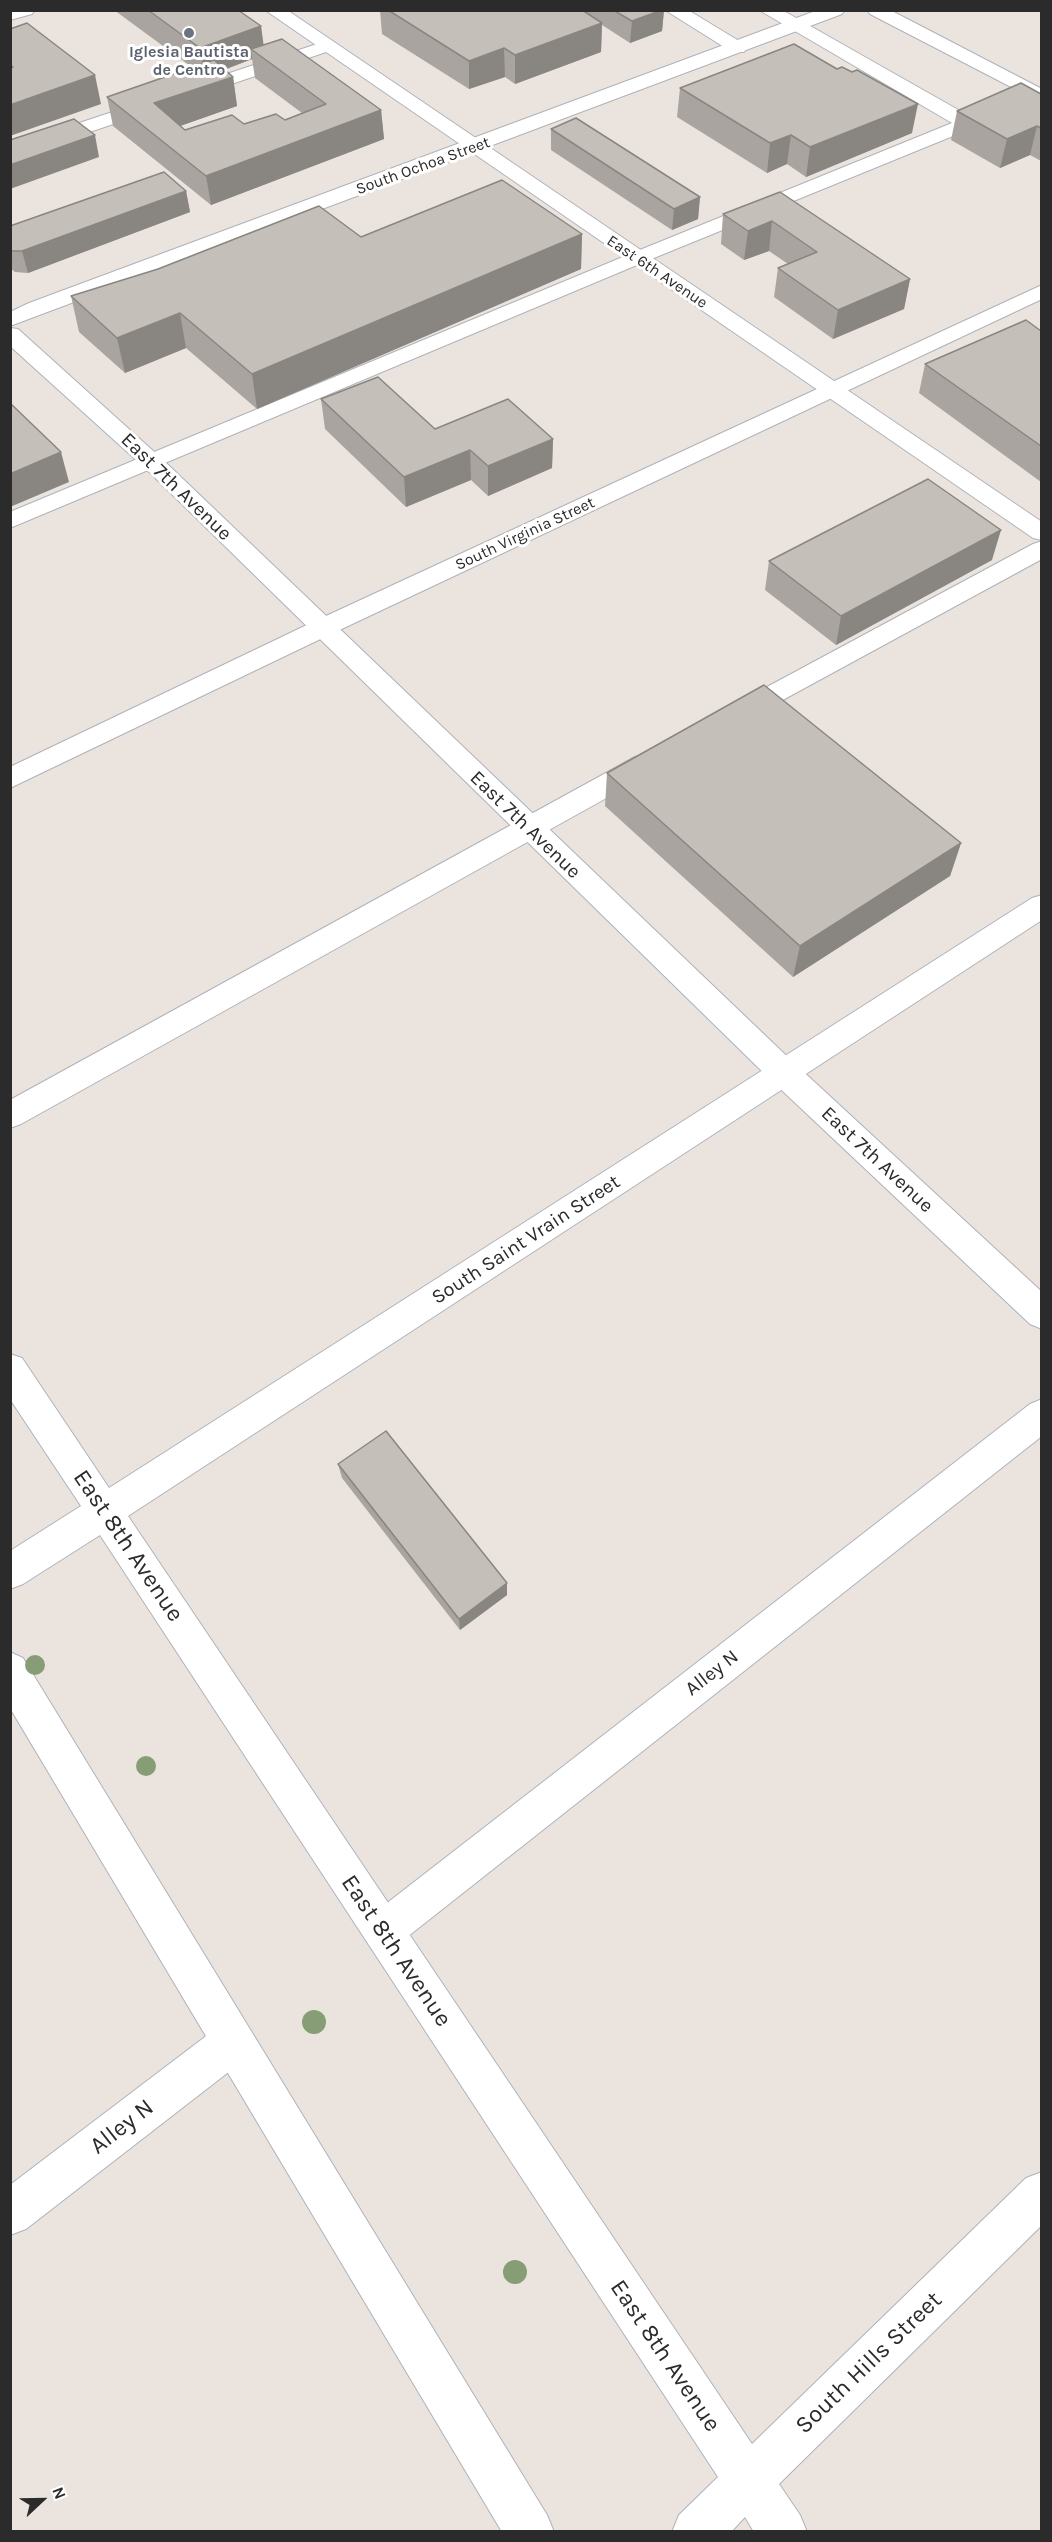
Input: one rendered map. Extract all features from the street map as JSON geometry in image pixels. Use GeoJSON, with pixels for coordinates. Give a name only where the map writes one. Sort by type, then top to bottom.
{"type":"FeatureCollection","features":[{"type":"Feature","properties":{"kind":"street"},"geometry":{"type":"LineString","coordinates":[[10,15],[26,10]]}},
{"type":"Feature","properties":{"kind":"street","name":"East 6th Avenue"},"geometry":{"type":"LineString","coordinates":[[274,10],[1041,533]]}},
{"type":"Feature","properties":{"kind":"street"},"geometry":{"type":"LineString","coordinates":[[674,10],[738,48]]}},
{"type":"Feature","properties":{"kind":"street"},"geometry":{"type":"LineString","coordinates":[[768,10],[967,123]]}},
{"type":"Feature","properties":{"kind":"street","name":"South Ochoa Street"},"geometry":{"type":"LineString","coordinates":[[10,320],[836,10]]}},
{"type":"Feature","properties":{"kind":"street"},"geometry":{"type":"LineString","coordinates":[[876,10],[1040,95]]}},
{"type":"Feature","properties":{"kind":"street"},"geometry":{"type":"LineString","coordinates":[[10,153],[326,46]]}},
{"type":"Feature","properties":{"kind":"street"},"geometry":{"type":"LineString","coordinates":[[10,521],[153,463],[637,258],[1040,95]]}},
{"type":"Feature","properties":{"kind":"street","name":"South Virginia Street"},"geometry":{"type":"LineString","coordinates":[[10,779],[322,628],[834,391],[1041,291]]}},
{"type":"Feature","properties":{"kind":"street","name":"East 7th Avenue"},"geometry":{"type":"LineString","coordinates":[[10,334],[153,463],[528,828],[1041,1314]]}},
{"type":"Feature","properties":{"kind":"street"},"geometry":{"type":"LineString","coordinates":[[717,725],[1041,549]]}},
{"type":"Feature","properties":{"kind":"street"},"geometry":{"type":"LineString","coordinates":[[10,1115],[664,754]]}},
{"type":"Feature","properties":{"kind":"street","name":"South Saint Vrain Street"},"geometry":{"type":"LineString","coordinates":[[10,1572],[1041,906]]}},
{"type":"Feature","properties":{"kind":"street","name":"East 8th Avenue"},"geometry":{"type":"LineString","coordinates":[[10,1369],[783,2532]]}},
{"type":"Feature","properties":{"kind":"street","name":"Alley N"},"geometry":{"type":"LineString","coordinates":[[383,1931],[1041,1415]]}},
{"type":"Feature","properties":{"kind":"street"},"geometry":{"type":"LineString","coordinates":[[10,1671],[530,2532]]}},
{"type":"Feature","properties":{"kind":"street","name":"Alley N"},"geometry":{"type":"LineString","coordinates":[[10,2213],[233,2042]]}},
{"type":"Feature","properties":{"kind":"street","name":"South Hills Street"},"geometry":{"type":"LineString","coordinates":[[696,2532],[1041,2194]]}},
{"type":"Feature","properties":{"kind":"building"},"geometry":{"type":"Polygon","coordinates":[[[148,10],[238,10],[261,26],[200,48],[148,10]]]}},
{"type":"Feature","properties":{"kind":"building"},"geometry":{"type":"Polygon","coordinates":[[[388,10],[582,10],[602,23],[515,55],[504,48],[469,61],[388,10]]]}},
{"type":"Feature","properties":{"kind":"building"},"geometry":{"type":"Polygon","coordinates":[[[613,10],[662,10],[632,21],[613,10]]]}},
{"type":"Feature","properties":{"kind":"building"},"geometry":{"type":"Polygon","coordinates":[[[27,23],[95,75],[10,105],[10,68],[13,67],[10,65],[10,29],[27,23]]]}},
{"type":"Feature","properties":{"kind":"building"},"geometry":{"type":"Polygon","coordinates":[[[282,39],[381,110],[206,176],[107,97],[214,60],[233,77],[154,103],[185,130],[232,115],[244,124],[276,114],[285,120],[326,104],[251,49],[282,39]]]}},
{"type":"Feature","properties":{"kind":"building"},"geometry":{"type":"Polygon","coordinates":[[[794,44],[837,69],[842,67],[852,72],[857,70],[918,104],[810,147],[791,135],[770,143],[680,88],[794,44]]]}},
{"type":"Feature","properties":{"kind":"building"},"geometry":{"type":"Polygon","coordinates":[[[1021,83],[1041,94],[1041,128],[1037,126],[1007,139],[957,111],[1021,83]]]}},
{"type":"Feature","properties":{"kind":"building"},"geometry":{"type":"Polygon","coordinates":[[[576,118],[700,197],[674,209],[551,129],[576,118]]]}},
{"type":"Feature","properties":{"kind":"building"},"geometry":{"type":"Polygon","coordinates":[[[74,119],[95,135],[10,165],[10,140],[74,119]]]}},
{"type":"Feature","properties":{"kind":"building"},"geometry":{"type":"Polygon","coordinates":[[[164,172],[186,191],[22,251],[10,251],[10,226],[164,172]]]}},
{"type":"Feature","properties":{"kind":"building"},"geometry":{"type":"Polygon","coordinates":[[[502,180],[582,234],[252,374],[180,313],[117,338],[71,296],[158,269],[319,206],[361,237],[502,180]]]}},
{"type":"Feature","properties":{"kind":"building"},"geometry":{"type":"Polygon","coordinates":[[[780,192],[910,279],[838,310],[778,268],[817,252],[772,221],[748,231],[723,214],[780,192]]]}},
{"type":"Feature","properties":{"kind":"building"},"geometry":{"type":"Polygon","coordinates":[[[1026,320],[1041,331],[1041,446],[925,364],[1026,320]]]}},
{"type":"Feature","properties":{"kind":"building"},"geometry":{"type":"Polygon","coordinates":[[[378,377],[435,429],[508,399],[553,439],[488,466],[470,450],[404,477],[321,399],[378,377]]]}},
{"type":"Feature","properties":{"kind":"building"},"geometry":{"type":"Polygon","coordinates":[[[10,403],[61,452],[10,474],[10,403]]]}},
{"type":"Feature","properties":{"kind":"building"},"geometry":{"type":"Polygon","coordinates":[[[928,479],[1001,530],[841,616],[769,561],[928,479]]]}},
{"type":"Feature","properties":{"kind":"building"},"geometry":{"type":"Polygon","coordinates":[[[764,685],[961,843],[800,946],[607,773],[764,685]]]}},
{"type":"Feature","properties":{"kind":"building"},"geometry":{"type":"Polygon","coordinates":[[[386,1431],[507,1583],[459,1619],[338,1464],[386,1431]]]}},
{"type":"Feature","properties":{"kind":"place","name":"Iglesia Bautista de Centro"},"geometry":{"type":"Point","coordinates":[189,33]}}]}
